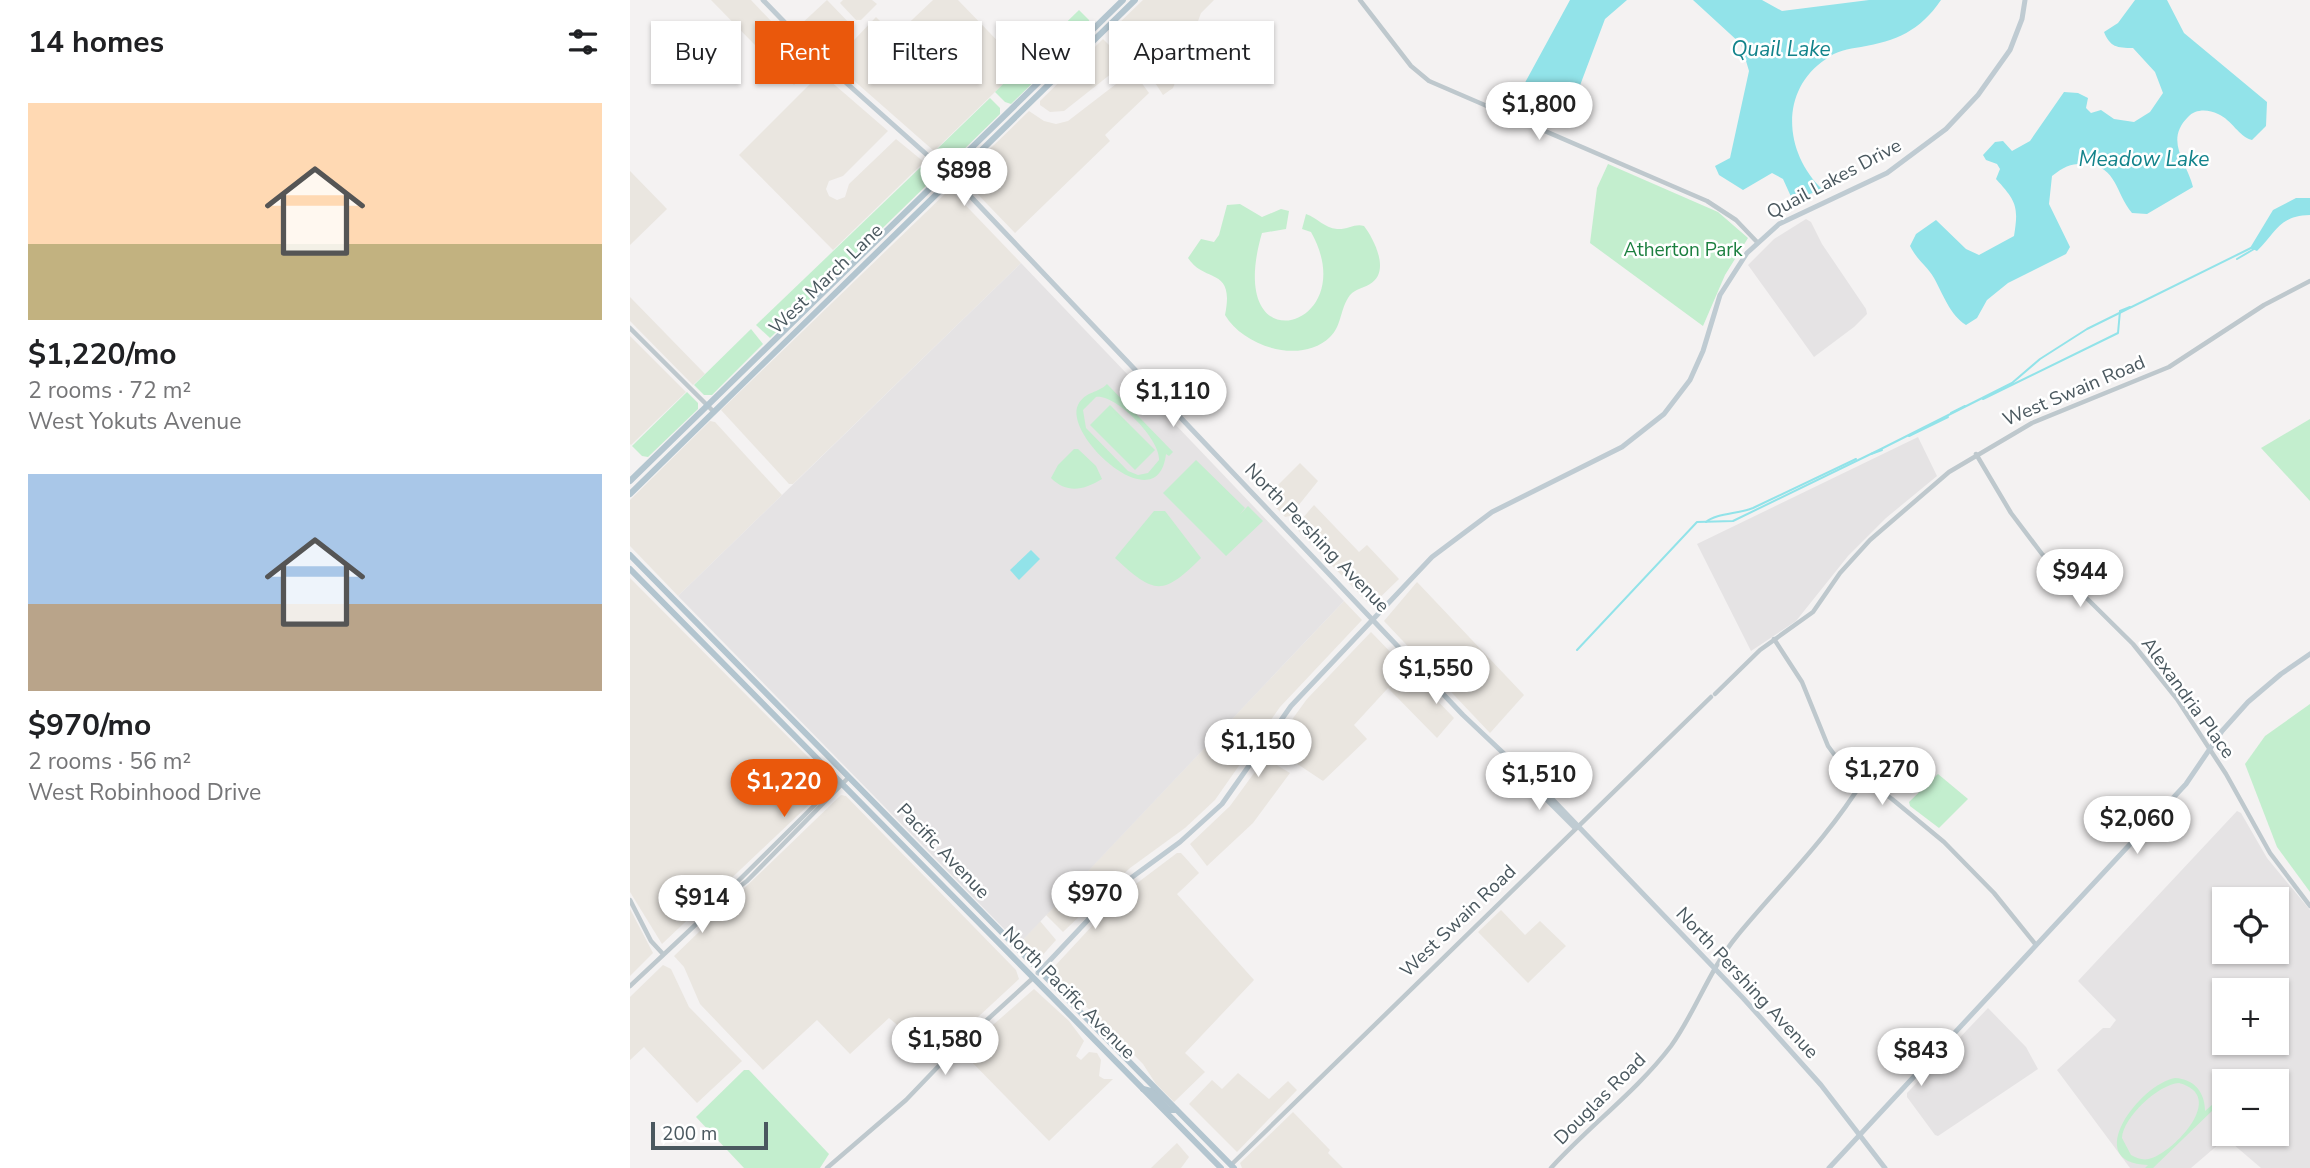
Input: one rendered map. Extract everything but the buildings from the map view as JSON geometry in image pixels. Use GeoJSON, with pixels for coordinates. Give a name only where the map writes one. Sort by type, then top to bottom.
{"type":"FeatureCollection","features":[{"type":"Feature","properties":{"kind":"main road","name":"North Pershing Avenue"},"geometry":{"type":"LineString","coordinates":[[763,0],[824,63],[953,178],[1372,619],[1521,773],[1553,800],[1577,828],[1714,967],[1784,1042],[1885,1168]]}},
{"type":"Feature","properties":{"kind":"main road","name":"West March Lane"},"geometry":{"type":"LineString","coordinates":[[630,481],[1123,0]]}},
{"type":"Feature","properties":{"kind":"main road","name":"West March Lane"},"geometry":{"type":"LineString","coordinates":[[630,494],[1135,0]]}},
{"type":"Feature","properties":{"kind":"main road","name":"Quail Lakes Drive"},"geometry":{"type":"LineString","coordinates":[[1033,978],[1120,886],[1180,842],[1222,804],[1291,706],[1432,557],[1475,523],[1510,502],[1622,447],[1657,421],[1689,380],[1727,282],[1757,242],[1800,212],[1887,173],[1946,129],[1978,95],[2010,50],[2022,19],[2025,0]]}},
{"type":"Feature","properties":{"kind":"main road","name":"Pacific Avenue"},"geometry":{"type":"LineString","coordinates":[[630,555],[1231,1167]]}},
{"type":"Feature","properties":{"kind":"main road","name":"North Pacific Avenue"},"geometry":{"type":"LineString","coordinates":[[630,569],[1221,1168]]}},
{"type":"Feature","properties":{"kind":"main road"},"geometry":{"type":"LineString","coordinates":[[1829,1168],[2186,784],[2233,718],[2264,688],[2310,654]]}},
{"type":"Feature","properties":{"kind":"main road"},"geometry":{"type":"LineString","coordinates":[[731,672],[741,673],[765,694]]}},
{"type":"Feature","properties":{"kind":"main road"},"geometry":{"type":"LineString","coordinates":[[1096,1042],[1104,1044],[1118,1058],[1126,1060]]}},
{"type":"Feature","properties":{"kind":"main road"},"geometry":{"type":"LineString","coordinates":[[1141,1089],[1150,1091],[1169,1110],[1176,1110]]}},
{"type":"Feature","properties":{"kind":"main road"},"geometry":{"type":"LineString","coordinates":[[1169,1117],[1177,1117],[1195,1130]]}},
{"type":"Feature","properties":{"kind":"street"},"geometry":{"type":"LineString","coordinates":[[1360,0],[1411,66],[1429,80],[1707,201],[1735,220],[1757,242]]}},
{"type":"Feature","properties":{"kind":"street","name":"West Swain Road"},"geometry":{"type":"LineString","coordinates":[[1231,1167],[1713,695],[1774,639],[1813,612],[1851,560],[1893,517],[1976,454],[2050,415],[2160,371],[2264,305],[2310,281]]}},
{"type":"Feature","properties":{"kind":"street"},"geometry":{"type":"LineString","coordinates":[[630,328],[713,411]]}},
{"type":"Feature","properties":{"kind":"street","name":"Alexandria Place"},"geometry":{"type":"LineString","coordinates":[[1976,454],[2028,537],[2146,660],[2177,699],[2226,774],[2270,853],[2310,906]]}},
{"type":"Feature","properties":{"kind":"street"},"geometry":{"type":"LineString","coordinates":[[1774,639],[1806,690],[1830,751],[1839,761],[1914,816],[1966,863],[2036,945]]}},
{"type":"Feature","properties":{"kind":"street"},"geometry":{"type":"LineString","coordinates":[[630,986],[724,898],[747,881],[848,778]]}},
{"type":"Feature","properties":{"kind":"street","name":"Douglas Road"},"geometry":{"type":"LineString","coordinates":[[1551,1168],[1660,1060],[1680,1033],[1714,967],[1755,914],[1826,835],[1864,779]]}},
{"type":"Feature","properties":{"kind":"street"},"geometry":{"type":"LineString","coordinates":[[630,900],[651,941],[663,954]]}},
{"type":"Feature","properties":{"kind":"street"},"geometry":{"type":"LineString","coordinates":[[827,1168],[906,1100],[954,1050],[1033,978]]}},
{"type":"Feature","properties":{"kind":"shaded area"},"geometry":{"type":"Polygon","coordinates":[[[711,0],[751,0],[771,21],[755,21],[755,45],[741,31],[741,21],[732,21],[711,0]]]}},
{"type":"Feature","properties":{"kind":"shaded area"},"geometry":{"type":"Polygon","coordinates":[[[827,0],[847,21],[804,21],[827,0]]]}},
{"type":"Feature","properties":{"kind":"shaded area"},"geometry":{"type":"Polygon","coordinates":[[[843,0],[872,0],[877,4],[861,20],[856,20],[840,3],[843,0]]]}},
{"type":"Feature","properties":{"kind":"shaded area"},"geometry":{"type":"Polygon","coordinates":[[[933,0],[958,0],[978,21],[911,21],[933,0]]]}},
{"type":"Feature","properties":{"kind":"shaded area"},"geometry":{"type":"Polygon","coordinates":[[[1143,0],[1214,0],[1201,13],[1198,21],[1121,21],[1143,0]]]}},
{"type":"Feature","properties":{"kind":"shaded area"},"geometry":{"type":"Polygon","coordinates":[[[868,25],[868,84],[982,84],[982,25],[996,39],[996,84],[1003,84],[934,151],[854,81],[854,40],[868,25]]]}},
{"type":"Feature","properties":{"kind":"shaded area"},"geometry":{"type":"Polygon","coordinates":[[[1103,39],[1109,45],[1109,75],[1064,111],[1050,112],[1040,105],[1040,101],[1057,84],[1095,84],[1095,47],[1103,39]]]}},
{"type":"Feature","properties":{"kind":"shaded area"},"geometry":{"type":"Polygon","coordinates":[[[810,84],[834,84],[888,131],[843,176],[829,181],[826,189],[829,196],[837,200],[845,197],[849,184],[896,139],[924,162],[833,250],[739,155],[810,84]]]}},
{"type":"Feature","properties":{"kind":"shaded area"},"geometry":{"type":"Polygon","coordinates":[[[1116,84],[1142,84],[1149,93],[1105,135],[1110,141],[1015,233],[963,179],[963,175],[1029,111],[1044,121],[1056,124],[1068,121],[1116,84]]]}},
{"type":"Feature","properties":{"kind":"shaded area"},"geometry":{"type":"Polygon","coordinates":[[[1156,84],[1174,84],[1173,88],[1163,95],[1156,84]]]}},
{"type":"Feature","properties":{"kind":"shaded area"},"geometry":{"type":"Polygon","coordinates":[[[630,171],[667,209],[630,245],[630,171]]]}},
{"type":"Feature","properties":{"kind":"shaded area"},"geometry":{"type":"Polygon","coordinates":[[[950,189],[1021,263],[793,484],[789,484],[721,410],[950,189]]]}},
{"type":"Feature","properties":{"kind":"shaded area"},"geometry":{"type":"Polygon","coordinates":[[[1806,219],[1811,222],[1867,314],[1814,357],[1748,265],[1774,239],[1806,219]]]}},
{"type":"Feature","properties":{"kind":"shaded area"},"geometry":{"type":"Polygon","coordinates":[[[1021,263],[1344,601],[1019,944],[678,596],[1021,263]]]}},
{"type":"Feature","properties":{"kind":"shaded area"},"geometry":{"type":"Polygon","coordinates":[[[630,297],[705,374],[693,385],[630,321],[630,297]]]}},
{"type":"Feature","properties":{"kind":"shaded area"},"geometry":{"type":"Polygon","coordinates":[[[630,336],[686,392],[631,445],[630,444],[630,336]]]}},
{"type":"Feature","properties":{"kind":"shaded area"},"geometry":{"type":"Polygon","coordinates":[[[710,421],[715,422],[782,495],[678,596],[630,546],[630,500],[710,421]]]}},
{"type":"Feature","properties":{"kind":"shaded area"},"geometry":{"type":"Polygon","coordinates":[[[1918,437],[1937,476],[1886,518],[1848,556],[1796,621],[1751,651],[1697,544],[1918,437]]]}},
{"type":"Feature","properties":{"kind":"shaded area"},"geometry":{"type":"Polygon","coordinates":[[[1300,463],[1318,481],[1290,516],[1285,517],[1266,497],[1300,463]]]}},
{"type":"Feature","properties":{"kind":"shaded area"},"geometry":{"type":"Polygon","coordinates":[[[1314,505],[1359,552],[1367,545],[1399,579],[1371,606],[1295,527],[1314,505]]]}},
{"type":"Feature","properties":{"kind":"shaded area"},"geometry":{"type":"Polygon","coordinates":[[[630,578],[833,782],[662,944],[630,892],[630,578]]]}},
{"type":"Feature","properties":{"kind":"shaded area"},"geometry":{"type":"Polygon","coordinates":[[[1417,582],[1524,695],[1490,733],[1384,621],[1417,582]]]}},
{"type":"Feature","properties":{"kind":"shaded area"},"geometry":{"type":"Polygon","coordinates":[[[1344,601],[1362,620],[1280,707],[1215,800],[1185,828],[1130,868],[1063,932],[1046,915],[1344,601]]]}},
{"type":"Feature","properties":{"kind":"shaded area"},"geometry":{"type":"Polygon","coordinates":[[[1371,632],[1454,718],[1437,738],[1388,688],[1354,725],[1367,739],[1323,781],[1272,747],[1307,699],[1371,632]]]}},
{"type":"Feature","properties":{"kind":"shaded area"},"geometry":{"type":"Polygon","coordinates":[[[1265,758],[1290,773],[1253,823],[1207,866],[1190,844],[1230,806],[1265,758]]]}},
{"type":"Feature","properties":{"kind":"shaded area"},"geometry":{"type":"Polygon","coordinates":[[[841,795],[846,796],[1016,970],[1019,979],[937,1055],[913,1031],[902,1029],[889,1018],[850,1054],[817,1020],[763,1070],[700,1004],[684,967],[674,956],[841,795]]]}},
{"type":"Feature","properties":{"kind":"shaded area"},"geometry":{"type":"Polygon","coordinates":[[[2237,811],[2241,813],[2267,858],[2310,910],[2310,1168],[2261,1168],[2235,1146],[2289,1146],[2289,1069],[2212,1069],[2212,1146],[2217,1146],[2191,1168],[2130,1168],[2057,1070],[2103,1028],[2110,1028],[2116,1020],[2078,981],[2237,811]]]}},
{"type":"Feature","properties":{"kind":"shaded area"},"geometry":{"type":"Polygon","coordinates":[[[1177,853],[1181,853],[1199,873],[1177,894],[1254,980],[1185,1053],[1205,1072],[1174,1102],[1156,1084],[1143,1064],[1053,973],[1053,968],[1120,896],[1177,853]]]}},
{"type":"Feature","properties":{"kind":"shaded area"},"geometry":{"type":"Polygon","coordinates":[[[630,909],[653,953],[630,976],[630,909]]]}},
{"type":"Feature","properties":{"kind":"shaded area"},"geometry":{"type":"Polygon","coordinates":[[[1501,910],[1525,935],[1540,921],[1566,946],[1528,983],[1478,932],[1501,910]]]}},
{"type":"Feature","properties":{"kind":"shaded area"},"geometry":{"type":"Polygon","coordinates":[[[1040,921],[1056,940],[1039,959],[1034,959],[1019,944],[1040,921]]]}},
{"type":"Feature","properties":{"kind":"shaded area"},"geometry":{"type":"Polygon","coordinates":[[[663,965],[671,969],[689,1007],[742,1061],[697,1103],[644,1047],[630,1060],[630,997],[663,965]]]}},
{"type":"Feature","properties":{"kind":"shaded area"},"geometry":{"type":"Polygon","coordinates":[[[1034,989],[1069,1021],[1084,1041],[1076,1056],[1081,1060],[1089,1052],[1097,1053],[1101,1060],[1099,1076],[1113,1079],[1049,1141],[962,1052],[1034,989]]]}},
{"type":"Feature","properties":{"kind":"shaded area"},"geometry":{"type":"Polygon","coordinates":[[[1988,1008],[2026,1047],[2038,1069],[1938,1136],[1935,1135],[1907,1097],[1907,1093],[1988,1008]]]}},
{"type":"Feature","properties":{"kind":"shaded area"},"geometry":{"type":"Polygon","coordinates":[[[1238,1073],[1269,1099],[1288,1081],[1297,1090],[1237,1152],[1189,1104],[1212,1080],[1222,1089],[1238,1073]]]}},
{"type":"Feature","properties":{"kind":"shaded area"},"geometry":{"type":"Polygon","coordinates":[[[1293,1112],[1330,1150],[1328,1153],[1343,1168],[1242,1168],[1240,1163],[1293,1112]]]}},
{"type":"Feature","properties":{"kind":"shaded area"},"geometry":{"type":"Polygon","coordinates":[[[1177,1143],[1189,1157],[1181,1168],[1151,1168],[1177,1143]]]}},
{"type":"Feature","properties":{"kind":"green space"},"geometry":{"type":"Polygon","coordinates":[[[1079,10],[1089,21],[1068,21],[1079,10]]]}},
{"type":"Feature","properties":{"kind":"green space"},"geometry":{"type":"Polygon","coordinates":[[[1003,84],[1032,84],[1011,104],[995,92],[1003,84]]]}},
{"type":"Feature","properties":{"kind":"green space"},"geometry":{"type":"Polygon","coordinates":[[[990,98],[1000,108],[1000,114],[951,162],[935,151],[990,98]]]}},
{"type":"Feature","properties":{"kind":"green space"},"geometry":{"type":"Polygon","coordinates":[[[925,163],[936,176],[770,338],[756,325],[925,163]]]}},
{"type":"Feature","properties":{"kind":"green space","name":"Atherton Park"},"geometry":{"type":"Polygon","coordinates":[[[1608,164],[1718,212],[1748,238],[1725,275],[1703,326],[1590,243],[1597,188],[1608,164]]]}},
{"type":"Feature","properties":{"kind":"green space"},"geometry":{"type":"Polygon","coordinates":[[[1240,204],[1262,217],[1281,209],[1289,211],[1286,229],[1262,233],[1255,276],[1260,304],[1274,318],[1292,320],[1309,311],[1320,292],[1323,265],[1311,232],[1302,229],[1306,214],[1332,228],[1364,226],[1372,239],[1380,264],[1376,279],[1350,295],[1334,333],[1318,345],[1289,351],[1274,349],[1245,336],[1225,315],[1226,289],[1222,282],[1202,271],[1188,258],[1201,239],[1214,242],[1219,235],[1227,205],[1240,204]]]}},
{"type":"Feature","properties":{"kind":"green space"},"geometry":{"type":"Polygon","coordinates":[[[751,329],[763,344],[712,395],[704,395],[694,385],[751,329]]]}},
{"type":"Feature","properties":{"kind":"green space"},"geometry":{"type":"Polygon","coordinates":[[[1107,384],[1173,452],[1169,456],[1166,454],[1159,473],[1147,480],[1131,477],[1113,467],[1084,435],[1077,419],[1078,405],[1084,397],[1107,384]],[[1096,397],[1083,410],[1086,428],[1128,471],[1138,475],[1148,473],[1159,460],[1153,441],[1125,410],[1105,398],[1096,397]]]}},
{"type":"Feature","properties":{"kind":"green space"},"geometry":{"type":"Polygon","coordinates":[[[687,392],[698,403],[698,409],[648,457],[642,456],[632,446],[687,392]]]}},
{"type":"Feature","properties":{"kind":"green space"},"geometry":{"type":"Polygon","coordinates":[[[1110,405],[1155,450],[1135,470],[1090,425],[1110,405]]]}},
{"type":"Feature","properties":{"kind":"green space"},"geometry":{"type":"Polygon","coordinates":[[[2310,419],[2310,501],[2261,448],[2310,419]]]}},
{"type":"Feature","properties":{"kind":"green space"},"geometry":{"type":"Polygon","coordinates":[[[1074,449],[1078,449],[1096,466],[1102,479],[1076,489],[1063,486],[1051,478],[1058,465],[1074,449]]]}},
{"type":"Feature","properties":{"kind":"green space"},"geometry":{"type":"Polygon","coordinates":[[[1196,460],[1245,508],[1240,514],[1248,506],[1263,521],[1226,556],[1163,493],[1196,460]]]}},
{"type":"Feature","properties":{"kind":"green space"},"geometry":{"type":"Polygon","coordinates":[[[1154,511],[1165,511],[1201,558],[1177,580],[1167,585],[1158,586],[1139,579],[1115,558],[1154,511]]]}},
{"type":"Feature","properties":{"kind":"green space"},"geometry":{"type":"Polygon","coordinates":[[[2310,704],[2310,892],[2277,847],[2245,764],[2265,736],[2310,704]]]}},
{"type":"Feature","properties":{"kind":"green space"},"geometry":{"type":"Polygon","coordinates":[[[1938,774],[1968,799],[1939,828],[1910,806],[1909,802],[1938,774]]]}},
{"type":"Feature","properties":{"kind":"green space"},"geometry":{"type":"Polygon","coordinates":[[[744,1070],[749,1070],[829,1154],[820,1168],[744,1168],[696,1117],[744,1070]]]}},
{"type":"Feature","properties":{"kind":"green space"},"geometry":{"type":"Polygon","coordinates":[[[2175,1078],[2182,1079],[2201,1092],[2205,1111],[2212,1105],[2212,1111],[2153,1168],[2145,1168],[2148,1165],[2128,1161],[2119,1151],[2117,1138],[2123,1123],[2146,1094],[2161,1083],[2175,1078]],[[2179,1083],[2152,1095],[2135,1112],[2124,1130],[2122,1138],[2131,1155],[2142,1159],[2152,1158],[2172,1145],[2192,1123],[2198,1111],[2199,1099],[2193,1090],[2179,1083]]]}},
{"type":"Feature","properties":{"kind":"water"},"geometry":{"type":"Polygon","coordinates":[[[1570,0],[1627,0],[1605,19],[1570,112],[1521,90],[1570,0]]]}},
{"type":"Feature","properties":{"kind":"water","name":"Quail Lake"},"geometry":{"type":"Polygon","coordinates":[[[1693,0],[1762,0],[1782,11],[1869,0],[1941,0],[1925,20],[1906,33],[1874,45],[1838,52],[1811,72],[1800,88],[1792,123],[1800,158],[1822,189],[1793,201],[1783,179],[1772,173],[1743,190],[1719,175],[1715,166],[1730,158],[1749,71],[1741,44],[1693,0]]]}},
{"type":"Feature","properties":{"kind":"water","name":"Meadow Lake"},"geometry":{"type":"Polygon","coordinates":[[[2135,0],[2167,0],[2184,33],[2267,102],[2266,126],[2252,140],[2243,136],[2214,112],[2191,114],[2181,126],[2177,143],[2193,187],[2147,214],[2132,213],[2110,175],[2097,166],[2077,164],[2061,170],[2052,176],[2049,204],[2070,247],[2066,254],[2008,283],[1987,300],[1977,318],[1966,325],[1951,310],[1934,278],[1910,246],[1916,234],[1936,220],[1966,249],[1979,255],[2014,236],[2014,204],[1996,179],[2000,169],[1997,164],[1986,160],[1983,155],[1995,142],[2003,141],[2012,151],[2030,141],[2064,92],[2078,93],[2088,98],[2086,108],[2091,113],[2101,110],[2114,119],[2134,122],[2150,112],[2163,93],[2155,72],[2133,48],[2115,46],[2104,32],[2118,23],[2135,0]]]}},
{"type":"Feature","properties":{"kind":"water"},"geometry":{"type":"Polygon","coordinates":[[[2296,198],[2310,198],[2310,215],[2291,218],[2274,231],[2257,251],[2250,248],[2273,210],[2296,198]]]}},
{"type":"Feature","properties":{"kind":"water"},"geometry":{"type":"Polygon","coordinates":[[[1031,550],[1040,559],[1019,580],[1010,570],[1031,550]]]}},
{"type":"Feature","properties":{"kind":"waterway"},"geometry":{"type":"LineString","coordinates":[[1577,650],[1697,522],[1733,521],[1881,449],[2012,383],[2040,359],[2087,329],[2253,247]]}},
{"type":"Feature","properties":{"kind":"waterway"},"geometry":{"type":"LineString","coordinates":[[2237,259],[2254,249]]}},
{"type":"Feature","properties":{"kind":"waterway"},"geometry":{"type":"LineString","coordinates":[[1983,399],[2118,333],[2120,311],[2130,307]]}},
{"type":"Feature","properties":{"kind":"waterway"},"geometry":{"type":"LineString","coordinates":[[1951,413],[1965,406]]}},
{"type":"Feature","properties":{"kind":"waterway"},"geometry":{"type":"LineString","coordinates":[[1909,436],[1948,417]]}},
{"type":"Feature","properties":{"kind":"waterway"},"geometry":{"type":"LineString","coordinates":[[1871,454],[1882,450]]}},
{"type":"Feature","properties":{"kind":"waterway"},"geometry":{"type":"LineString","coordinates":[[1706,522],[1753,508],[1856,459]]}}]}
